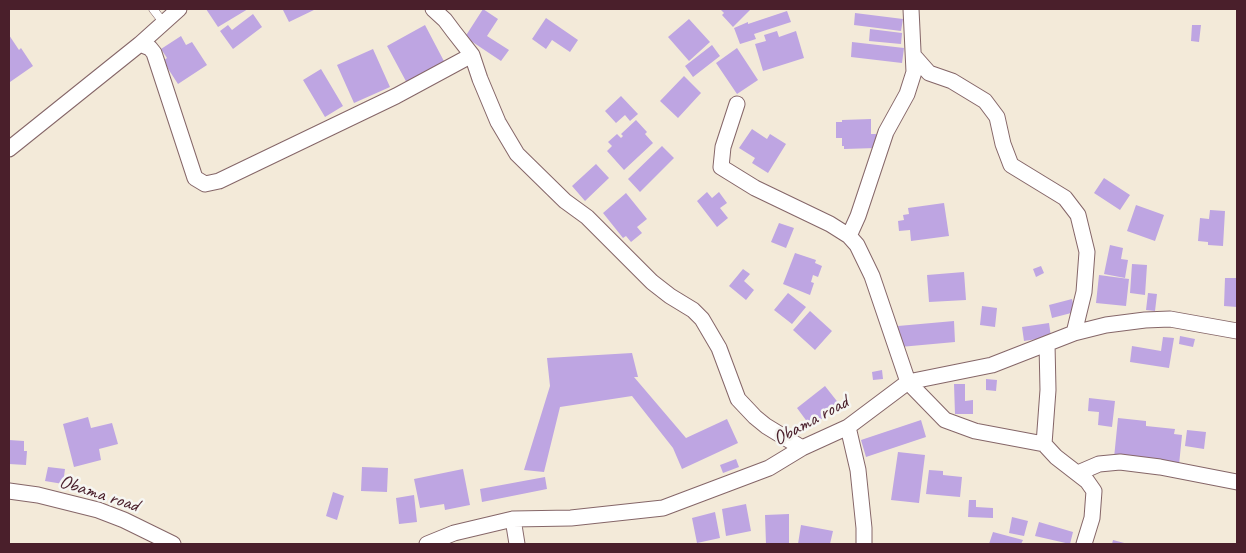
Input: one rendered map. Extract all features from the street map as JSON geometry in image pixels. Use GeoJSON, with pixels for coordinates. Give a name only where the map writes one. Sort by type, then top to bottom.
{"type":"FeatureCollection","features":[{"type":"Feature","properties":{"kind":"street"},"geometry":{"type":"LineString","coordinates":[[9,149],[140,44],[179,9]]}},
{"type":"Feature","properties":{"kind":"street"},"geometry":{"type":"LineString","coordinates":[[433,9],[446,20],[472,55],[498,122],[517,154],[565,201],[587,217],[652,282],[697,314],[719,348],[738,398],[766,426],[802,448]]}},
{"type":"Feature","properties":{"kind":"street"},"geometry":{"type":"LineString","coordinates":[[849,236],[878,160],[886,132],[907,94],[914,72],[911,9]]}},
{"type":"Feature","properties":{"kind":"street"},"geometry":{"type":"LineString","coordinates":[[140,44],[150,48],[154,53],[194,178],[204,184],[219,182],[396,96],[472,55]]}},
{"type":"Feature","properties":{"kind":"street"},"geometry":{"type":"LineString","coordinates":[[914,56],[929,73],[952,80],[986,101],[996,118],[1011,165],[1065,198],[1078,215],[1087,252],[1084,292],[1074,333]]}},
{"type":"Feature","properties":{"kind":"street"},"geometry":{"type":"LineString","coordinates":[[737,104],[723,147],[720,167],[755,188],[830,224],[849,236],[857,245],[872,276],[908,382],[945,420],[975,431],[1004,438],[1044,444],[1056,457],[1088,481],[1094,491],[1092,518],[1084,544]]}},
{"type":"Feature","properties":{"kind":"street","name":"Obama road"},"geometry":{"type":"LineString","coordinates":[[427,544],[454,532],[512,519],[571,518],[663,508],[769,468],[802,448],[848,427],[908,382],[992,365],[1074,333],[1106,325],[1170,318],[1237,331]]}},
{"type":"Feature","properties":{"kind":"street"},"geometry":{"type":"LineString","coordinates":[[1044,444],[1048,390],[1047,344]]}},
{"type":"Feature","properties":{"kind":"street"},"geometry":{"type":"LineString","coordinates":[[848,427],[858,470],[864,544]]}},
{"type":"Feature","properties":{"kind":"street"},"geometry":{"type":"LineString","coordinates":[[1078,473],[1099,464],[1120,462],[1237,482]]}},
{"type":"Feature","properties":{"kind":"street","name":"Obama road"},"geometry":{"type":"LineString","coordinates":[[9,492],[38,495],[98,510],[124,520],[173,544]]}},
{"type":"Feature","properties":{"kind":"street"},"geometry":{"type":"LineString","coordinates":[[512,519],[517,544]]}},
{"type":"Feature","properties":{"kind":"lane"},"geometry":{"type":"LineString","coordinates":[[153,9],[163,22]]}},
{"type":"Feature","properties":{"kind":"building"},"geometry":{"type":"Polygon","coordinates":[[[206,9],[248,9],[218,27],[206,9]]]}},
{"type":"Feature","properties":{"kind":"building"},"geometry":{"type":"Polygon","coordinates":[[[284,9],[316,9],[289,22],[284,9]]]}},
{"type":"Feature","properties":{"kind":"building"},"geometry":{"type":"Polygon","coordinates":[[[483,9],[498,19],[487,36],[509,50],[501,61],[465,37],[483,9]]]}},
{"type":"Feature","properties":{"kind":"building"},"geometry":{"type":"Polygon","coordinates":[[[720,9],[751,9],[733,27],[722,15],[724,13],[720,9]]]}},
{"type":"Feature","properties":{"kind":"building"},"geometry":{"type":"Polygon","coordinates":[[[787,11],[791,22],[754,34],[756,39],[740,44],[734,28],[787,11]]]}},
{"type":"Feature","properties":{"kind":"building"},"geometry":{"type":"Polygon","coordinates":[[[855,13],[903,19],[901,31],[854,25],[855,13]]]}},
{"type":"Feature","properties":{"kind":"building"},"geometry":{"type":"Polygon","coordinates":[[[253,14],[262,27],[233,49],[220,31],[228,25],[232,30],[253,14]]]}},
{"type":"Feature","properties":{"kind":"building"},"geometry":{"type":"Polygon","coordinates":[[[546,18],[578,40],[570,52],[552,40],[546,49],[532,39],[546,18]]]}},
{"type":"Feature","properties":{"kind":"building"},"geometry":{"type":"Polygon","coordinates":[[[689,19],[710,42],[689,61],[668,37],[689,19]]]}},
{"type":"Feature","properties":{"kind":"building"},"geometry":{"type":"Polygon","coordinates":[[[425,25],[446,65],[408,85],[387,46],[425,25]]]}},
{"type":"Feature","properties":{"kind":"building"},"geometry":{"type":"Polygon","coordinates":[[[1192,25],[1201,25],[1199,42],[1191,41],[1192,25]]]}},
{"type":"Feature","properties":{"kind":"building"},"geometry":{"type":"Polygon","coordinates":[[[870,29],[902,33],[901,44],[869,41],[870,29]]]}},
{"type":"Feature","properties":{"kind":"building"},"geometry":{"type":"Polygon","coordinates":[[[777,31],[779,37],[796,31],[804,58],[763,71],[755,44],[766,41],[764,35],[777,31]]]}},
{"type":"Feature","properties":{"kind":"building"},"geometry":{"type":"Polygon","coordinates":[[[9,35],[19,50],[21,48],[33,66],[10,82],[9,80],[9,35]]]}},
{"type":"Feature","properties":{"kind":"building"},"geometry":{"type":"Polygon","coordinates":[[[181,36],[186,45],[192,42],[207,65],[178,84],[163,61],[167,58],[161,49],[181,36]]]}},
{"type":"Feature","properties":{"kind":"building"},"geometry":{"type":"Polygon","coordinates":[[[852,42],[904,48],[902,63],[851,57],[852,42]]]}},
{"type":"Feature","properties":{"kind":"building"},"geometry":{"type":"Polygon","coordinates":[[[712,45],[720,56],[693,77],[685,66],[712,45]]]}},
{"type":"Feature","properties":{"kind":"building"},"geometry":{"type":"Polygon","coordinates":[[[737,48],[758,80],[737,94],[716,63],[737,48]]]}},
{"type":"Feature","properties":{"kind":"building"},"geometry":{"type":"Polygon","coordinates":[[[373,49],[390,87],[354,103],[337,65],[373,49]]]}},
{"type":"Feature","properties":{"kind":"building"},"geometry":{"type":"Polygon","coordinates":[[[321,69],[343,106],[325,117],[303,80],[321,69]]]}},
{"type":"Feature","properties":{"kind":"building"},"geometry":{"type":"Polygon","coordinates":[[[684,76],[701,93],[678,118],[660,101],[684,76]]]}},
{"type":"Feature","properties":{"kind":"building"},"geometry":{"type":"Polygon","coordinates":[[[621,96],[638,114],[630,121],[625,115],[616,123],[605,111],[621,96]]]}},
{"type":"Feature","properties":{"kind":"building"},"geometry":{"type":"Polygon","coordinates":[[[871,119],[871,134],[876,134],[876,148],[844,149],[842,138],[836,138],[836,122],[871,119]]]}},
{"type":"Feature","properties":{"kind":"building"},"geometry":{"type":"Polygon","coordinates":[[[636,120],[647,132],[645,134],[653,143],[624,170],[607,151],[612,146],[608,142],[617,134],[621,138],[623,136],[621,134],[636,120]]]}},
{"type":"Feature","properties":{"kind":"building"},"geometry":{"type":"Polygon","coordinates":[[[752,129],[767,139],[770,134],[786,144],[768,173],[752,163],[755,158],[739,148],[752,129]]]}},
{"type":"Feature","properties":{"kind":"building"},"geometry":{"type":"Polygon","coordinates":[[[662,146],[674,158],[640,192],[628,179],[662,146]]]}},
{"type":"Feature","properties":{"kind":"building"},"geometry":{"type":"Polygon","coordinates":[[[596,164],[609,178],[585,201],[572,186],[596,164]]]}},
{"type":"Feature","properties":{"kind":"building"},"geometry":{"type":"Polygon","coordinates":[[[1104,178],[1130,195],[1120,210],[1094,193],[1104,178]]]}},
{"type":"Feature","properties":{"kind":"building"},"geometry":{"type":"Polygon","coordinates":[[[707,192],[712,198],[719,192],[727,203],[720,208],[728,218],[717,227],[697,201],[707,192]]]}},
{"type":"Feature","properties":{"kind":"building"},"geometry":{"type":"Polygon","coordinates":[[[626,193],[647,219],[637,227],[642,233],[631,242],[626,236],[623,238],[603,213],[626,193]]]}},
{"type":"Feature","properties":{"kind":"building"},"geometry":{"type":"Polygon","coordinates":[[[944,203],[949,236],[911,241],[910,230],[899,231],[898,221],[904,220],[903,215],[909,214],[908,208],[944,203]]]}},
{"type":"Feature","properties":{"kind":"building"},"geometry":{"type":"Polygon","coordinates":[[[1136,205],[1164,215],[1155,241],[1127,231],[1136,205]]]}},
{"type":"Feature","properties":{"kind":"building"},"geometry":{"type":"Polygon","coordinates":[[[1210,210],[1225,211],[1223,246],[1208,245],[1208,242],[1198,241],[1200,218],[1209,219],[1210,210]]]}},
{"type":"Feature","properties":{"kind":"building"},"geometry":{"type":"Polygon","coordinates":[[[779,223],[794,228],[786,248],[771,242],[779,223]]]}},
{"type":"Feature","properties":{"kind":"building"},"geometry":{"type":"Polygon","coordinates":[[[1110,245],[1123,248],[1121,259],[1128,260],[1125,278],[1104,274],[1110,245]]]}},
{"type":"Feature","properties":{"kind":"building"},"geometry":{"type":"Polygon","coordinates":[[[795,253],[816,260],[815,263],[822,266],[818,277],[813,275],[811,282],[814,283],[810,295],[783,284],[795,253]]]}},
{"type":"Feature","properties":{"kind":"building"},"geometry":{"type":"Polygon","coordinates":[[[1132,264],[1147,265],[1145,295],[1130,293],[1132,264]]]}},
{"type":"Feature","properties":{"kind":"building"},"geometry":{"type":"Polygon","coordinates":[[[1041,266],[1044,273],[1036,277],[1033,269],[1041,266]]]}},
{"type":"Feature","properties":{"kind":"building"},"geometry":{"type":"Polygon","coordinates":[[[743,269],[750,274],[744,281],[754,290],[746,300],[729,286],[743,269]]]}},
{"type":"Feature","properties":{"kind":"building"},"geometry":{"type":"Polygon","coordinates":[[[964,272],[966,300],[929,302],[927,275],[964,272]]]}},
{"type":"Feature","properties":{"kind":"building"},"geometry":{"type":"Polygon","coordinates":[[[1099,275],[1129,279],[1126,306],[1096,303],[1099,275]]]}},
{"type":"Feature","properties":{"kind":"building"},"geometry":{"type":"Polygon","coordinates":[[[1225,278],[1237,278],[1237,307],[1224,306],[1225,278]]]}},
{"type":"Feature","properties":{"kind":"building"},"geometry":{"type":"Polygon","coordinates":[[[788,293],[806,307],[792,324],[774,310],[788,293]]]}},
{"type":"Feature","properties":{"kind":"building"},"geometry":{"type":"Polygon","coordinates":[[[1148,293],[1157,294],[1155,311],[1146,310],[1148,293]]]}},
{"type":"Feature","properties":{"kind":"building"},"geometry":{"type":"Polygon","coordinates":[[[1072,299],[1075,312],[1052,318],[1049,305],[1072,299]]]}},
{"type":"Feature","properties":{"kind":"building"},"geometry":{"type":"Polygon","coordinates":[[[982,306],[997,308],[995,327],[980,325],[982,306]]]}},
{"type":"Feature","properties":{"kind":"building"},"geometry":{"type":"Polygon","coordinates":[[[810,311],[832,331],[815,350],[793,330],[810,311]]]}},
{"type":"Feature","properties":{"kind":"building"},"geometry":{"type":"Polygon","coordinates":[[[954,321],[955,342],[900,347],[898,326],[954,321]]]}},
{"type":"Feature","properties":{"kind":"building"},"geometry":{"type":"Polygon","coordinates":[[[1049,323],[1051,337],[1024,341],[1022,327],[1049,323]]]}},
{"type":"Feature","properties":{"kind":"building"},"geometry":{"type":"Polygon","coordinates":[[[1180,336],[1195,339],[1193,347],[1179,344],[1180,336]]]}},
{"type":"Feature","properties":{"kind":"building"},"geometry":{"type":"Polygon","coordinates":[[[1163,337],[1174,338],[1169,368],[1130,362],[1132,346],[1161,351],[1163,337]]]}},
{"type":"Feature","properties":{"kind":"building"},"geometry":{"type":"Polygon","coordinates":[[[632,353],[638,377],[634,377],[686,438],[727,419],[738,443],[682,469],[673,448],[632,396],[560,407],[544,472],[524,470],[550,386],[547,358],[632,353]]]}},
{"type":"Feature","properties":{"kind":"building"},"geometry":{"type":"Polygon","coordinates":[[[882,370],[883,379],[873,380],[872,372],[882,370]]]}},
{"type":"Feature","properties":{"kind":"building"},"geometry":{"type":"Polygon","coordinates":[[[986,379],[997,380],[996,391],[986,390],[986,379]]]}},
{"type":"Feature","properties":{"kind":"building"},"geometry":{"type":"Polygon","coordinates":[[[954,384],[965,384],[965,401],[973,400],[973,414],[955,414],[954,384]]]}},
{"type":"Feature","properties":{"kind":"building"},"geometry":{"type":"Polygon","coordinates":[[[825,386],[840,405],[811,427],[797,408],[825,386]]]}},
{"type":"Feature","properties":{"kind":"building"},"geometry":{"type":"Polygon","coordinates":[[[1089,398],[1115,401],[1112,427],[1098,425],[1099,412],[1088,411],[1089,398]]]}},
{"type":"Feature","properties":{"kind":"building"},"geometry":{"type":"Polygon","coordinates":[[[88,417],[91,428],[112,423],[118,444],[99,449],[101,460],[74,467],[63,424],[88,417]]]}},
{"type":"Feature","properties":{"kind":"building"},"geometry":{"type":"Polygon","coordinates":[[[1118,418],[1146,421],[1146,426],[1175,429],[1174,434],[1182,435],[1179,465],[1114,458],[1118,418]]]}},
{"type":"Feature","properties":{"kind":"building"},"geometry":{"type":"Polygon","coordinates":[[[921,420],[926,437],[866,457],[861,440],[921,420]]]}},
{"type":"Feature","properties":{"kind":"building"},"geometry":{"type":"Polygon","coordinates":[[[1187,430],[1206,432],[1204,449],[1185,446],[1187,430]]]}},
{"type":"Feature","properties":{"kind":"building"},"geometry":{"type":"Polygon","coordinates":[[[9,440],[24,441],[24,451],[27,451],[26,465],[9,464],[9,440]]]}},
{"type":"Feature","properties":{"kind":"building"},"geometry":{"type":"Polygon","coordinates":[[[898,452],[925,455],[919,503],[891,500],[898,452]]]}},
{"type":"Feature","properties":{"kind":"building"},"geometry":{"type":"Polygon","coordinates":[[[736,459],[739,467],[723,473],[720,465],[736,459]]]}},
{"type":"Feature","properties":{"kind":"building"},"geometry":{"type":"Polygon","coordinates":[[[48,467],[65,469],[63,484],[45,481],[48,467]]]}},
{"type":"Feature","properties":{"kind":"building"},"geometry":{"type":"Polygon","coordinates":[[[362,467],[388,468],[387,492],[361,491],[362,467]]]}},
{"type":"Feature","properties":{"kind":"building"},"geometry":{"type":"Polygon","coordinates":[[[463,469],[470,505],[445,510],[444,504],[420,508],[414,479],[463,469]]]}},
{"type":"Feature","properties":{"kind":"building"},"geometry":{"type":"Polygon","coordinates":[[[929,470],[943,471],[943,475],[962,477],[960,497],[926,494],[929,470]]]}},
{"type":"Feature","properties":{"kind":"building"},"geometry":{"type":"Polygon","coordinates":[[[545,477],[547,489],[482,502],[480,489],[545,477]]]}},
{"type":"Feature","properties":{"kind":"building"},"geometry":{"type":"Polygon","coordinates":[[[333,492],[344,496],[337,520],[326,516],[333,492]]]}},
{"type":"Feature","properties":{"kind":"building"},"geometry":{"type":"Polygon","coordinates":[[[414,495],[417,522],[399,524],[396,498],[414,495]]]}},
{"type":"Feature","properties":{"kind":"building"},"geometry":{"type":"Polygon","coordinates":[[[969,500],[976,500],[976,507],[993,508],[993,518],[968,517],[969,500]]]}},
{"type":"Feature","properties":{"kind":"building"},"geometry":{"type":"Polygon","coordinates":[[[746,504],[751,531],[726,536],[722,509],[746,504]]]}},
{"type":"Feature","properties":{"kind":"building"},"geometry":{"type":"Polygon","coordinates":[[[715,512],[720,538],[697,543],[692,518],[715,512]]]}},
{"type":"Feature","properties":{"kind":"building"},"geometry":{"type":"Polygon","coordinates":[[[789,514],[789,544],[766,544],[765,515],[789,514]]]}},
{"type":"Feature","properties":{"kind":"building"},"geometry":{"type":"Polygon","coordinates":[[[1012,517],[1028,521],[1024,536],[1009,533],[1012,517]]]}},
{"type":"Feature","properties":{"kind":"building"},"geometry":{"type":"Polygon","coordinates":[[[1039,522],[1073,532],[1070,544],[1035,536],[1039,522]]]}},
{"type":"Feature","properties":{"kind":"building"},"geometry":{"type":"Polygon","coordinates":[[[801,525],[833,531],[830,544],[798,544],[801,525]]]}},
{"type":"Feature","properties":{"kind":"building"},"geometry":{"type":"Polygon","coordinates":[[[993,532],[1023,540],[1021,544],[989,544],[993,532]]]}},
{"type":"Feature","properties":{"kind":"building"},"geometry":{"type":"Polygon","coordinates":[[[1113,540],[1128,544],[1112,544],[1113,540]]]}}]}
